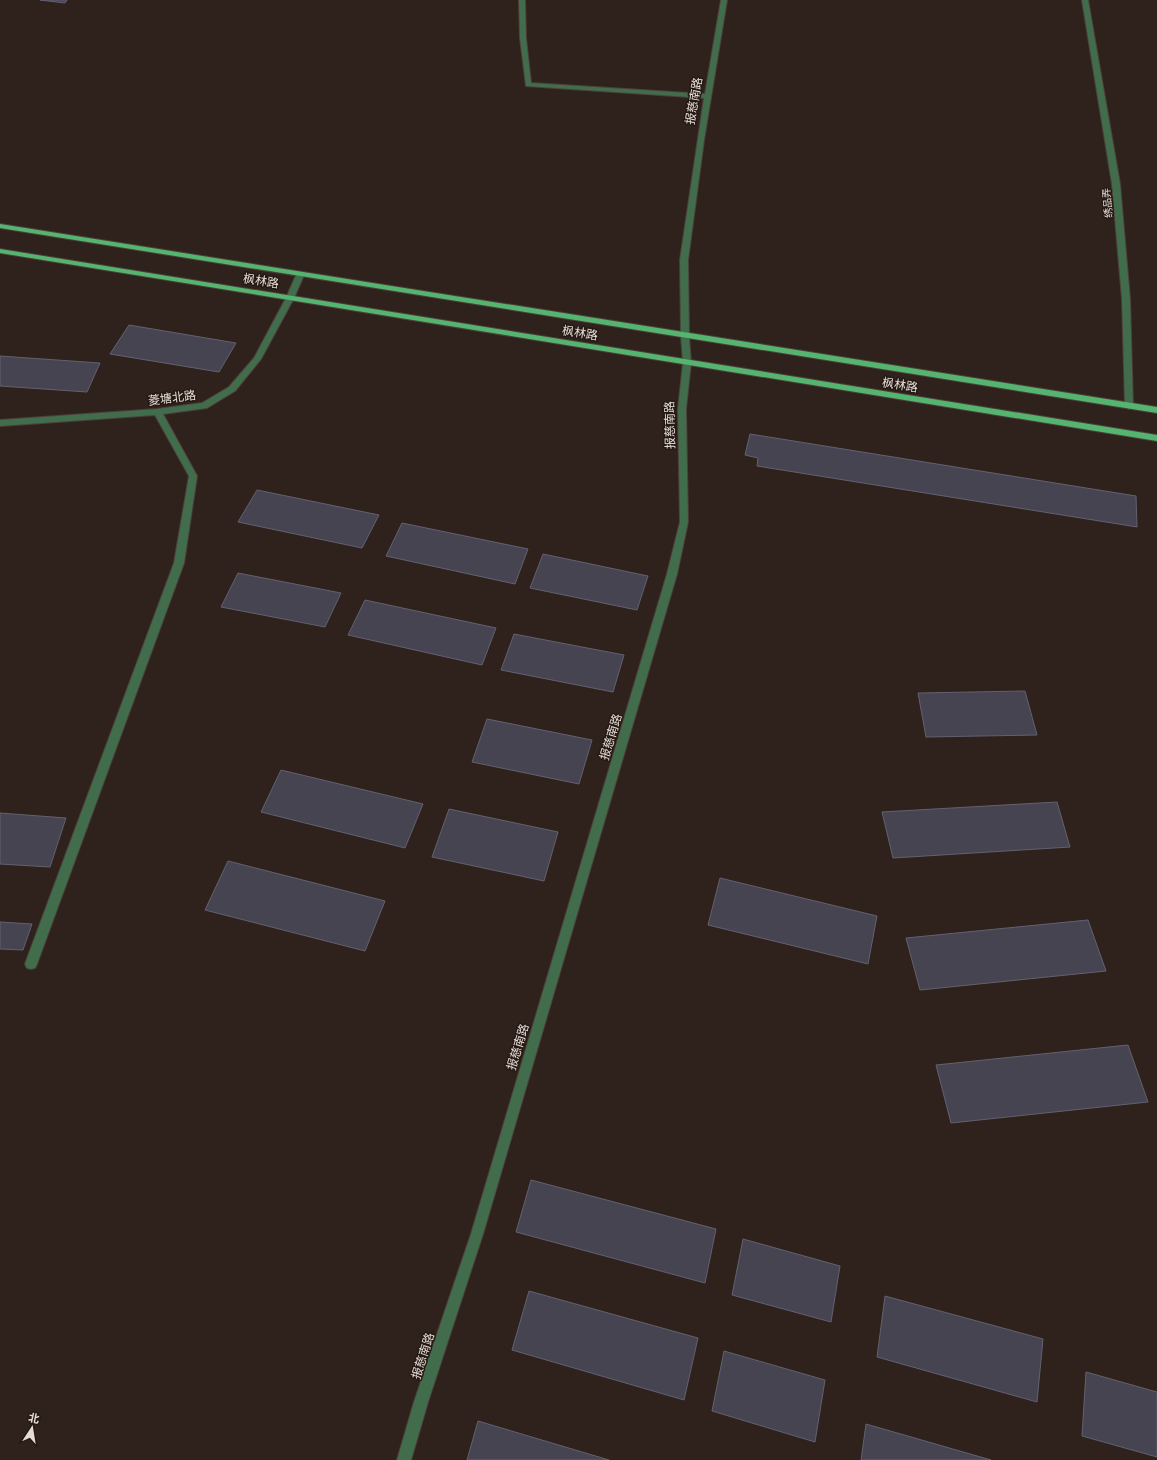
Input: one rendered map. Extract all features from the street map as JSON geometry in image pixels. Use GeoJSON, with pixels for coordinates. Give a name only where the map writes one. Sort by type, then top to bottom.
{"type":"FeatureCollection","features":[{"type":"Feature","properties":{"kind":"main road","name":"枫林路"},"geometry":{"type":"LineString","coordinates":[[0,226],[684,336],[1157,410]]}},
{"type":"Feature","properties":{"kind":"main road","name":"枫林路"},"geometry":{"type":"LineString","coordinates":[[0,251],[1157,438]]}},
{"type":"Feature","properties":{"kind":"street"},"geometry":{"type":"LineString","coordinates":[[522,0],[523,38],[528,85],[708,96]]}},
{"type":"Feature","properties":{"kind":"street","name":"报慈南路"},"geometry":{"type":"LineString","coordinates":[[404,1460],[421,1402],[477,1234],[672,574],[684,522],[682,409],[688,363],[684,336],[684,260],[708,96],[724,0]]}},
{"type":"Feature","properties":{"kind":"street","name":"绣品弄"},"geometry":{"type":"LineString","coordinates":[[1085,0],[1116,184],[1126,299],[1129,406]]}},
{"type":"Feature","properties":{"kind":"street","name":"菱塘北路"},"geometry":{"type":"LineString","coordinates":[[0,423],[157,412],[204,406],[232,389],[257,359],[290,298],[300,274]]}},
{"type":"Feature","properties":{"kind":"street"},"geometry":{"type":"LineString","coordinates":[[31,964],[179,563],[193,476],[157,412]]}},
{"type":"Feature","properties":{"kind":"building"},"geometry":{"type":"Polygon","coordinates":[[[40,0],[67,0],[65,3],[40,0]]]}},
{"type":"Feature","properties":{"kind":"building"},"geometry":{"type":"Polygon","coordinates":[[[129,325],[236,343],[219,372],[110,354],[129,325]]]}},
{"type":"Feature","properties":{"kind":"building"},"geometry":{"type":"Polygon","coordinates":[[[0,356],[100,363],[87,392],[0,386],[0,356]]]}},
{"type":"Feature","properties":{"kind":"building"},"geometry":{"type":"Polygon","coordinates":[[[750,434],[1136,496],[1137,527],[757,466],[758,458],[745,455],[750,434]]]}},
{"type":"Feature","properties":{"kind":"building"},"geometry":{"type":"Polygon","coordinates":[[[257,490],[379,515],[362,548],[238,522],[257,490]]]}},
{"type":"Feature","properties":{"kind":"building"},"geometry":{"type":"Polygon","coordinates":[[[402,523],[528,549],[515,584],[386,556],[402,523]]]}},
{"type":"Feature","properties":{"kind":"building"},"geometry":{"type":"Polygon","coordinates":[[[543,554],[648,576],[637,610],[530,588],[543,554]]]}},
{"type":"Feature","properties":{"kind":"building"},"geometry":{"type":"Polygon","coordinates":[[[238,573],[341,593],[325,627],[221,607],[238,573]]]}},
{"type":"Feature","properties":{"kind":"building"},"geometry":{"type":"Polygon","coordinates":[[[365,600],[496,628],[482,665],[348,635],[365,600]]]}},
{"type":"Feature","properties":{"kind":"building"},"geometry":{"type":"Polygon","coordinates":[[[514,634],[624,655],[613,692],[501,670],[514,634]]]}},
{"type":"Feature","properties":{"kind":"building"},"geometry":{"type":"Polygon","coordinates":[[[1025,691],[1037,735],[926,737],[918,693],[1025,691]]]}},
{"type":"Feature","properties":{"kind":"building"},"geometry":{"type":"Polygon","coordinates":[[[487,719],[592,740],[579,784],[472,762],[487,719]]]}},
{"type":"Feature","properties":{"kind":"building"},"geometry":{"type":"Polygon","coordinates":[[[281,770],[423,804],[405,848],[261,812],[281,770]]]}},
{"type":"Feature","properties":{"kind":"building"},"geometry":{"type":"Polygon","coordinates":[[[1057,802],[1070,847],[893,858],[882,812],[1057,802]]]}},
{"type":"Feature","properties":{"kind":"building"},"geometry":{"type":"Polygon","coordinates":[[[449,809],[558,832],[544,881],[432,857],[449,809]]]}},
{"type":"Feature","properties":{"kind":"building"},"geometry":{"type":"Polygon","coordinates":[[[0,813],[66,818],[50,867],[0,864],[0,813]]]}},
{"type":"Feature","properties":{"kind":"building"},"geometry":{"type":"Polygon","coordinates":[[[228,861],[385,901],[365,951],[205,910],[228,861]]]}},
{"type":"Feature","properties":{"kind":"building"},"geometry":{"type":"Polygon","coordinates":[[[720,878],[877,916],[868,964],[708,925],[720,878]]]}},
{"type":"Feature","properties":{"kind":"building"},"geometry":{"type":"Polygon","coordinates":[[[1088,920],[1106,971],[920,990],[906,938],[1088,920]]]}},
{"type":"Feature","properties":{"kind":"building"},"geometry":{"type":"Polygon","coordinates":[[[0,922],[32,924],[23,950],[0,949],[0,922]]]}},
{"type":"Feature","properties":{"kind":"building"},"geometry":{"type":"Polygon","coordinates":[[[1128,1045],[1148,1102],[951,1123],[936,1065],[1128,1045]]]}},
{"type":"Feature","properties":{"kind":"building"},"geometry":{"type":"Polygon","coordinates":[[[531,1180],[716,1229],[705,1283],[516,1232],[531,1180]]]}},
{"type":"Feature","properties":{"kind":"building"},"geometry":{"type":"Polygon","coordinates":[[[743,1239],[840,1266],[831,1322],[732,1295],[743,1239]]]}},
{"type":"Feature","properties":{"kind":"building"},"geometry":{"type":"Polygon","coordinates":[[[529,1291],[698,1338],[684,1400],[512,1350],[529,1291]]]}},
{"type":"Feature","properties":{"kind":"building"},"geometry":{"type":"Polygon","coordinates":[[[885,1296],[1043,1339],[1037,1402],[877,1357],[885,1296]]]}},
{"type":"Feature","properties":{"kind":"building"},"geometry":{"type":"Polygon","coordinates":[[[724,1351],[825,1380],[815,1442],[712,1411],[724,1351]]]}},
{"type":"Feature","properties":{"kind":"building"},"geometry":{"type":"Polygon","coordinates":[[[1086,1372],[1157,1392],[1157,1457],[1082,1436],[1086,1372]]]}},
{"type":"Feature","properties":{"kind":"building"},"geometry":{"type":"Polygon","coordinates":[[[478,1421],[609,1460],[467,1460],[478,1421]]]}},
{"type":"Feature","properties":{"kind":"building"},"geometry":{"type":"Polygon","coordinates":[[[866,1424],[991,1460],[861,1460],[866,1424]]]}}]}
